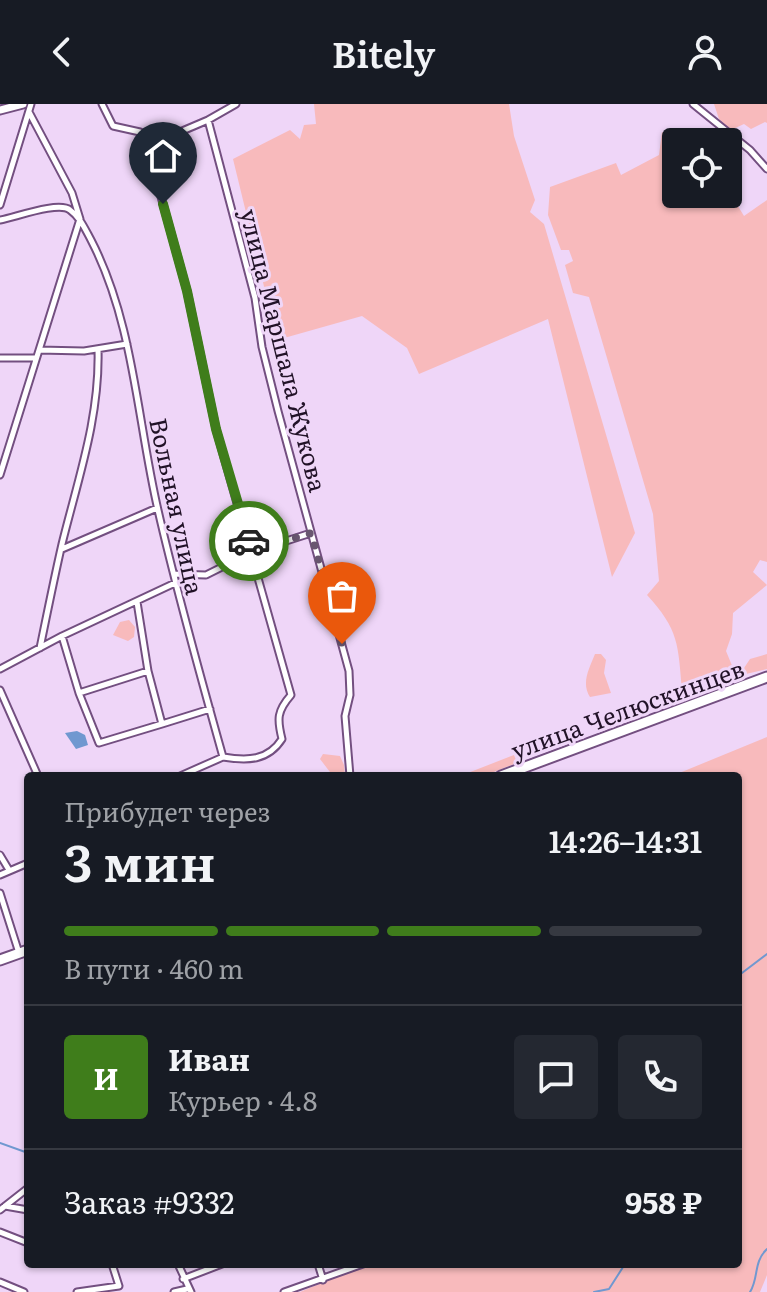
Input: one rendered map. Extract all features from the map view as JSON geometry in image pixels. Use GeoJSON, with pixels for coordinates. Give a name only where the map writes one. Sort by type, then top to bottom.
{"type":"FeatureCollection","features":[{"type":"Feature","properties":{"kind":"main road","name":"улица Челюскинцев"},"geometry":{"type":"LineString","coordinates":[[512,772],[767,677]]}},
{"type":"Feature","properties":{"kind":"main road"},"geometry":{"type":"LineString","coordinates":[[0,960],[24,952]]}},
{"type":"Feature","properties":{"kind":"street"},"geometry":{"type":"LineString","coordinates":[[0,110],[23,104]]}},
{"type":"Feature","properties":{"kind":"street"},"geometry":{"type":"LineString","coordinates":[[0,205],[31,104]]}},
{"type":"Feature","properties":{"kind":"street"},"geometry":{"type":"LineString","coordinates":[[102,104],[113,126],[140,132],[147,146],[187,291],[216,429],[291,695],[279,710],[277,721],[282,739],[274,751],[243,760],[223,757],[189,772]]}},
{"type":"Feature","properties":{"kind":"street"},"geometry":{"type":"LineString","coordinates":[[147,146],[208,120],[236,104]]}},
{"type":"Feature","properties":{"kind":"street"},"geometry":{"type":"LineString","coordinates":[[693,104],[750,150],[767,169]]}},
{"type":"Feature","properties":{"kind":"street","name":"Вольная улица"},"geometry":{"type":"LineString","coordinates":[[29,112],[72,193],[80,219],[101,260],[127,344],[157,508],[223,757]]}},
{"type":"Feature","properties":{"kind":"street","name":"улица Маршала Жукова"},"geometry":{"type":"LineString","coordinates":[[208,120],[255,298],[262,347],[278,411],[349,671],[350,695],[345,716],[350,772]]}},
{"type":"Feature","properties":{"kind":"street"},"geometry":{"type":"LineString","coordinates":[[0,220],[55,206],[68,207],[80,219],[0,475]]}},
{"type":"Feature","properties":{"kind":"street"},"geometry":{"type":"LineString","coordinates":[[39,350],[98,349],[127,344]]}},
{"type":"Feature","properties":{"kind":"street"},"geometry":{"type":"LineString","coordinates":[[40,648],[90,438],[99,384],[98,349]]}},
{"type":"Feature","properties":{"kind":"street"},"geometry":{"type":"LineString","coordinates":[[0,358],[36,358]]}},
{"type":"Feature","properties":{"kind":"street"},"geometry":{"type":"LineString","coordinates":[[61,550],[157,508]]}},
{"type":"Feature","properties":{"kind":"street"},"geometry":{"type":"LineString","coordinates":[[174,574],[206,575],[252,552],[311,533]]}},
{"type":"Feature","properties":{"kind":"street"},"geometry":{"type":"LineString","coordinates":[[0,669],[62,636],[175,584]]}},
{"type":"Feature","properties":{"kind":"street"},"geometry":{"type":"LineString","coordinates":[[137,602],[148,671],[162,724]]}},
{"type":"Feature","properties":{"kind":"street"},"geometry":{"type":"LineString","coordinates":[[62,636],[79,693],[99,743],[210,709]]}},
{"type":"Feature","properties":{"kind":"street"},"geometry":{"type":"LineString","coordinates":[[79,693],[148,671]]}},
{"type":"Feature","properties":{"kind":"street"},"geometry":{"type":"LineString","coordinates":[[0,690],[36,772]]}},
{"type":"Feature","properties":{"kind":"street"},"geometry":{"type":"LineString","coordinates":[[0,855],[9,870]]}},
{"type":"Feature","properties":{"kind":"street"},"geometry":{"type":"LineString","coordinates":[[0,875],[24,864]]}},
{"type":"Feature","properties":{"kind":"street"},"geometry":{"type":"LineString","coordinates":[[0,893],[24,952]]}},
{"type":"Feature","properties":{"kind":"street"},"geometry":{"type":"LineString","coordinates":[[3,1208],[24,1191]]}},
{"type":"Feature","properties":{"kind":"street"},"geometry":{"type":"LineString","coordinates":[[3,1208],[24,1210]]}},
{"type":"Feature","properties":{"kind":"street"},"geometry":{"type":"LineString","coordinates":[[0,1232],[24,1241]]}},
{"type":"Feature","properties":{"kind":"street"},"geometry":{"type":"LineString","coordinates":[[77,1292],[120,1289],[113,1268]]}},
{"type":"Feature","properties":{"kind":"street"},"geometry":{"type":"LineString","coordinates":[[174,1292],[189,1291],[179,1268]]}},
{"type":"Feature","properties":{"kind":"street"},"geometry":{"type":"LineString","coordinates":[[183,1279],[212,1268]]}},
{"type":"Feature","properties":{"kind":"street"},"geometry":{"type":"LineString","coordinates":[[319,1268],[323,1280]]}},
{"type":"Feature","properties":{"kind":"street"},"geometry":{"type":"LineString","coordinates":[[284,1292],[353,1268]]}},
{"type":"Feature","properties":{"kind":"street"},"geometry":{"type":"LineString","coordinates":[[0,1282],[24,1292]]}},
{"type":"Feature","properties":{"kind":"shaded area"},"geometry":{"type":"Polygon","coordinates":[[[314,104],[509,104],[514,136],[535,200],[530,212],[544,224],[635,533],[612,577],[548,319],[419,374],[407,348],[362,316],[277,340],[233,159],[290,130],[300,139],[304,125],[316,124],[314,104]]]}},
{"type":"Feature","properties":{"kind":"shaded area"},"geometry":{"type":"Polygon","coordinates":[[[714,104],[767,104],[767,123],[751,129],[744,124],[729,128],[719,119],[714,104]]]}},
{"type":"Feature","properties":{"kind":"shaded area"},"geometry":{"type":"Polygon","coordinates":[[[662,132],[662,208],[739,208],[744,216],[767,200],[767,562],[760,560],[753,572],[767,585],[733,613],[732,634],[726,651],[733,668],[731,674],[682,690],[675,638],[658,607],[647,595],[659,581],[653,514],[589,297],[573,293],[565,265],[573,261],[569,250],[561,250],[548,215],[550,187],[616,163],[621,175],[659,155],[662,132]]]}},
{"type":"Feature","properties":{"kind":"shaded area"},"geometry":{"type":"Polygon","coordinates":[[[129,620],[135,627],[134,637],[128,641],[113,635],[120,622],[129,620]]]}},
{"type":"Feature","properties":{"kind":"shaded area"},"geometry":{"type":"Polygon","coordinates":[[[595,654],[601,654],[606,660],[604,673],[611,693],[590,697],[586,681],[595,654]]]}},
{"type":"Feature","properties":{"kind":"shaded area"},"geometry":{"type":"Polygon","coordinates":[[[767,654],[767,669],[746,674],[744,668],[750,659],[767,654]]]}},
{"type":"Feature","properties":{"kind":"shaded area"},"geometry":{"type":"Polygon","coordinates":[[[767,737],[767,1275],[760,1292],[300,1292],[357,1268],[742,1268],[742,772],[682,772],[767,737]]]}},
{"type":"Feature","properties":{"kind":"shaded area"},"geometry":{"type":"Polygon","coordinates":[[[323,754],[340,756],[345,772],[330,772],[320,759],[323,754]]]}},
{"type":"Feature","properties":{"kind":"shaded area"},"geometry":{"type":"Polygon","coordinates":[[[514,755],[516,760],[514,764],[494,772],[470,772],[514,755]]]}},
{"type":"Feature","properties":{"kind":"water"},"geometry":{"type":"Polygon","coordinates":[[[77,731],[85,735],[88,745],[76,749],[65,733],[77,731]]]}},
{"type":"Feature","properties":{"kind":"waterway"},"geometry":{"type":"LineString","coordinates":[[742,973],[767,954]]}},
{"type":"Feature","properties":{"kind":"waterway"},"geometry":{"type":"LineString","coordinates":[[0,1143],[24,1152]]}},
{"type":"Feature","properties":{"kind":"waterway"},"geometry":{"type":"LineString","coordinates":[[750,1292],[760,1259],[767,1249]]}},
{"type":"Feature","properties":{"kind":"waterway"},"geometry":{"type":"LineString","coordinates":[[594,1292],[609,1289],[622,1268]]}},
{"type":"Feature","properties":{"kind":"way so far"},"geometry":{"type":"LineString","coordinates":[[249,541],[252,552],[311,533],[342,644]]}},
{"type":"Feature","properties":{"kind":"route"},"geometry":{"type":"LineString","coordinates":[[163,204],[187,291],[216,429],[249,541]]}}]}
